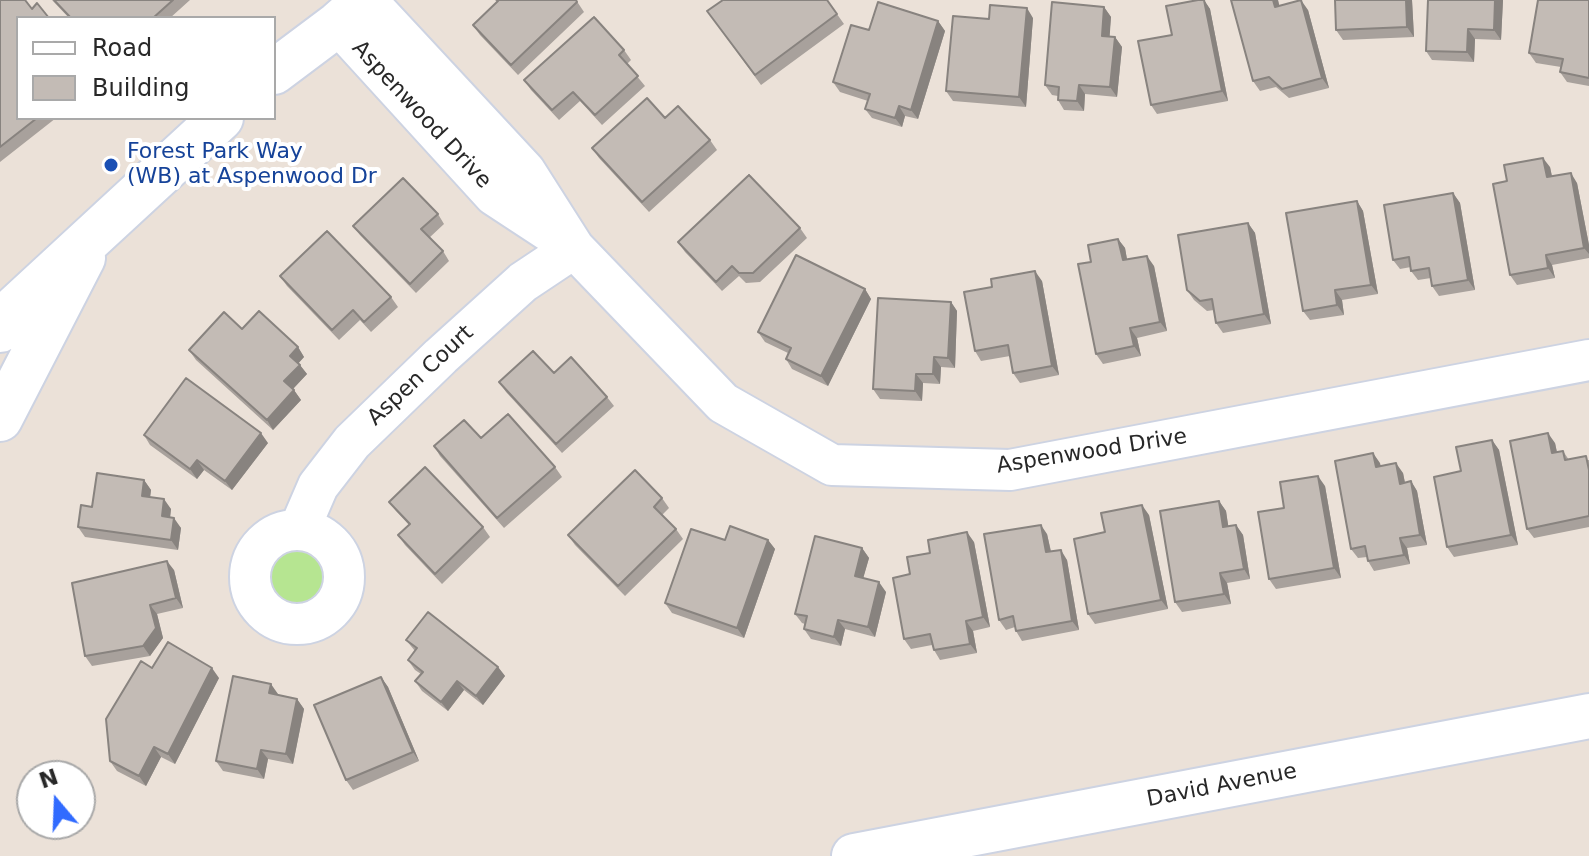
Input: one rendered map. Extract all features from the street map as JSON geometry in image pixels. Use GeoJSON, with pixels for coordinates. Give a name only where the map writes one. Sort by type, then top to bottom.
{"type":"FeatureCollection","features":[{"type":"Feature","properties":{"kind":"main road"},"geometry":{"type":"LineString","coordinates":[[276,70],[346,6]]}},
{"type":"Feature","properties":{"kind":"main road"},"geometry":{"type":"LineString","coordinates":[[0,330],[15,308],[219,120]]}},
{"type":"Feature","properties":{"kind":"main road"},"geometry":{"type":"LineString","coordinates":[[0,419],[95,234]]}},
{"type":"Feature","properties":{"kind":"main road","name":"David Avenue"},"geometry":{"type":"LineString","coordinates":[[854,856],[1589,716]]}},
{"type":"Feature","properties":{"kind":"street","name":"Aspenwood Drive"},"geometry":{"type":"LineString","coordinates":[[346,6],[494,195],[574,248],[723,403],[832,465],[1010,470],[1589,360]]}},
{"type":"Feature","properties":{"kind":"street","name":"Aspen Court"},"geometry":{"type":"LineString","coordinates":[[299,530],[318,486],[352,442],[523,282],[574,248]]}},
{"type":"Feature","properties":{"kind":"green space"},"geometry":{"type":"Polygon","coordinates":[[[298,550],[318,558],[326,578],[318,598],[298,606],[278,598],[270,578],[278,558],[298,550]]]}},
{"type":"Feature","properties":{"kind":"building"},"geometry":{"type":"Polygon","coordinates":[[[0,0],[25,0],[32,9],[37,3],[47,16],[16,16],[16,120],[34,120],[0,147],[0,0]]]}},
{"type":"Feature","properties":{"kind":"building"},"geometry":{"type":"Polygon","coordinates":[[[54,0],[173,0],[155,16],[69,16],[54,0]]]}},
{"type":"Feature","properties":{"kind":"building"},"geometry":{"type":"Polygon","coordinates":[[[497,0],[577,2],[511,65],[473,25],[497,0]]]}},
{"type":"Feature","properties":{"kind":"building"},"geometry":{"type":"Polygon","coordinates":[[[723,0],[827,0],[837,14],[755,75],[707,11],[723,0]]]}},
{"type":"Feature","properties":{"kind":"building"},"geometry":{"type":"Polygon","coordinates":[[[1204,0],[1222,91],[1151,105],[1138,41],[1172,35],[1166,6],[1204,0]]]}},
{"type":"Feature","properties":{"kind":"building"},"geometry":{"type":"Polygon","coordinates":[[[1231,0],[1273,0],[1275,7],[1301,0],[1322,78],[1282,89],[1269,77],[1253,81],[1231,0]]]}},
{"type":"Feature","properties":{"kind":"building"},"geometry":{"type":"Polygon","coordinates":[[[1335,0],[1406,0],[1407,27],[1336,30],[1335,0]]]}},
{"type":"Feature","properties":{"kind":"building"},"geometry":{"type":"Polygon","coordinates":[[[1428,0],[1495,0],[1494,30],[1468,29],[1467,52],[1426,51],[1428,0]]]}},
{"type":"Feature","properties":{"kind":"building"},"geometry":{"type":"Polygon","coordinates":[[[1538,0],[1589,0],[1589,78],[1560,72],[1563,59],[1529,53],[1538,0]]]}},
{"type":"Feature","properties":{"kind":"building"},"geometry":{"type":"Polygon","coordinates":[[[878,2],[938,21],[911,110],[899,106],[895,118],[865,109],[870,94],[833,82],[851,25],[869,30],[878,2]]]}},
{"type":"Feature","properties":{"kind":"building"},"geometry":{"type":"Polygon","coordinates":[[[1052,2],[1104,7],[1102,36],[1115,37],[1110,87],[1079,85],[1077,101],[1058,100],[1059,87],[1045,85],[1052,2]]]}},
{"type":"Feature","properties":{"kind":"building"},"geometry":{"type":"Polygon","coordinates":[[[990,5],[1027,8],[1019,97],[946,91],[953,16],[989,19],[990,5]]]}},
{"type":"Feature","properties":{"kind":"building"},"geometry":{"type":"Polygon","coordinates":[[[594,17],[624,50],[619,55],[638,76],[595,115],[573,92],[552,110],[524,80],[594,17]]]}},
{"type":"Feature","properties":{"kind":"building"},"geometry":{"type":"Polygon","coordinates":[[[647,98],[665,118],[678,106],[710,140],[642,202],[592,148],[647,98]]]}},
{"type":"Feature","properties":{"kind":"building"},"geometry":{"type":"Polygon","coordinates":[[[1543,158],[1547,177],[1571,173],[1584,248],[1546,255],[1548,268],[1510,275],[1493,184],[1507,181],[1504,165],[1543,158]]]}},
{"type":"Feature","properties":{"kind":"building"},"geometry":{"type":"Polygon","coordinates":[[[749,175],[800,228],[753,273],[739,273],[732,266],[716,282],[678,242],[749,175]]]}},
{"type":"Feature","properties":{"kind":"building"},"geometry":{"type":"Polygon","coordinates":[[[403,178],[438,214],[421,229],[443,251],[410,284],[353,226],[403,178]]]}},
{"type":"Feature","properties":{"kind":"building"},"geometry":{"type":"Polygon","coordinates":[[[1453,193],[1468,280],[1432,286],[1429,268],[1411,271],[1409,257],[1393,260],[1384,205],[1453,193]]]}},
{"type":"Feature","properties":{"kind":"building"},"geometry":{"type":"Polygon","coordinates":[[[1357,201],[1371,285],[1335,290],[1337,305],[1303,311],[1286,213],[1357,201]]]}},
{"type":"Feature","properties":{"kind":"building"},"geometry":{"type":"Polygon","coordinates":[[[1248,223],[1264,314],[1216,323],[1212,299],[1200,301],[1187,290],[1178,235],[1248,223]]]}},
{"type":"Feature","properties":{"kind":"building"},"geometry":{"type":"Polygon","coordinates":[[[327,231],[391,297],[364,322],[353,310],[332,330],[280,276],[327,231]]]}},
{"type":"Feature","properties":{"kind":"building"},"geometry":{"type":"Polygon","coordinates":[[[1118,239],[1123,260],[1147,256],[1160,322],[1130,328],[1134,346],[1096,354],[1078,264],[1091,262],[1088,245],[1118,239]]]}},
{"type":"Feature","properties":{"kind":"building"},"geometry":{"type":"Polygon","coordinates":[[[796,255],[865,289],[821,376],[786,359],[791,348],[758,332],[796,255]]]}},
{"type":"Feature","properties":{"kind":"building"},"geometry":{"type":"Polygon","coordinates":[[[1035,271],[1052,366],[1013,373],[1008,345],[975,351],[964,292],[992,287],[991,279],[1035,271]]]}},
{"type":"Feature","properties":{"kind":"building"},"geometry":{"type":"Polygon","coordinates":[[[878,298],[951,302],[948,358],[934,357],[933,374],[916,374],[915,391],[873,389],[878,298]]]}},
{"type":"Feature","properties":{"kind":"building"},"geometry":{"type":"Polygon","coordinates":[[[259,311],[298,347],[290,356],[300,365],[284,381],[294,390],[267,420],[189,350],[224,312],[242,329],[259,311]]]}},
{"type":"Feature","properties":{"kind":"building"},"geometry":{"type":"Polygon","coordinates":[[[533,351],[554,373],[571,357],[607,397],[556,444],[499,382],[533,351]]]}},
{"type":"Feature","properties":{"kind":"building"},"geometry":{"type":"Polygon","coordinates":[[[186,378],[261,433],[225,481],[197,460],[190,469],[144,435],[186,378]]]}},
{"type":"Feature","properties":{"kind":"building"},"geometry":{"type":"Polygon","coordinates":[[[508,414],[555,467],[497,518],[434,446],[464,420],[481,438],[508,414]]]}},
{"type":"Feature","properties":{"kind":"building"},"geometry":{"type":"Polygon","coordinates":[[[1548,433],[1552,453],[1563,451],[1565,460],[1586,456],[1589,516],[1527,529],[1510,441],[1548,433]]]}},
{"type":"Feature","properties":{"kind":"building"},"geometry":{"type":"Polygon","coordinates":[[[1492,440],[1511,535],[1447,547],[1434,477],[1461,471],[1456,447],[1492,440]]]}},
{"type":"Feature","properties":{"kind":"building"},"geometry":{"type":"Polygon","coordinates":[[[1373,453],[1376,467],[1396,463],[1400,484],[1411,481],[1420,535],[1400,538],[1404,555],[1368,561],[1365,546],[1351,549],[1335,461],[1373,453]]]}},
{"type":"Feature","properties":{"kind":"building"},"geometry":{"type":"Polygon","coordinates":[[[425,467],[483,527],[435,574],[398,535],[410,524],[389,502],[425,467]]]}},
{"type":"Feature","properties":{"kind":"building"},"geometry":{"type":"Polygon","coordinates":[[[635,470],[662,498],[654,507],[676,529],[618,586],[568,535],[635,470]]]}},
{"type":"Feature","properties":{"kind":"building"},"geometry":{"type":"Polygon","coordinates":[[[97,473],[144,480],[142,496],[164,499],[162,516],[174,518],[171,540],[78,527],[81,505],[92,507],[97,473]]]}},
{"type":"Feature","properties":{"kind":"building"},"geometry":{"type":"Polygon","coordinates":[[[1318,476],[1334,568],[1269,579],[1258,512],[1284,508],[1280,482],[1318,476]]]}},
{"type":"Feature","properties":{"kind":"building"},"geometry":{"type":"Polygon","coordinates":[[[1219,501],[1223,527],[1236,525],[1244,569],[1220,573],[1224,594],[1175,602],[1160,511],[1219,501]]]}},
{"type":"Feature","properties":{"kind":"building"},"geometry":{"type":"Polygon","coordinates":[[[1142,505],[1161,600],[1088,614],[1074,539],[1105,532],[1101,513],[1142,505]]]}},
{"type":"Feature","properties":{"kind":"building"},"geometry":{"type":"Polygon","coordinates":[[[1041,525],[1046,552],[1061,550],[1072,621],[1016,631],[1013,616],[999,620],[984,534],[1041,525]]]}},
{"type":"Feature","properties":{"kind":"building"},"geometry":{"type":"Polygon","coordinates":[[[730,526],[768,540],[737,628],[665,603],[691,529],[725,540],[730,526]]]}},
{"type":"Feature","properties":{"kind":"building"},"geometry":{"type":"Polygon","coordinates":[[[967,532],[983,617],[966,621],[970,644],[934,650],[930,634],[904,639],[893,578],[910,574],[907,557],[930,553],[928,540],[967,532]]]}},
{"type":"Feature","properties":{"kind":"building"},"geometry":{"type":"Polygon","coordinates":[[[815,536],[862,548],[855,576],[879,582],[868,627],[838,620],[834,637],[804,629],[807,616],[795,614],[815,536]]]}},
{"type":"Feature","properties":{"kind":"building"},"geometry":{"type":"Polygon","coordinates":[[[167,561],[176,598],[150,605],[156,628],[143,646],[85,656],[72,583],[167,561]]]}},
{"type":"Feature","properties":{"kind":"building"},"geometry":{"type":"Polygon","coordinates":[[[428,612],[498,667],[476,696],[457,681],[441,702],[415,681],[423,672],[408,660],[417,648],[406,640],[428,612]]]}},
{"type":"Feature","properties":{"kind":"building"},"geometry":{"type":"Polygon","coordinates":[[[168,642],[212,668],[168,754],[154,747],[139,776],[110,761],[106,719],[141,661],[152,668],[168,642]]]}},
{"type":"Feature","properties":{"kind":"building"},"geometry":{"type":"Polygon","coordinates":[[[233,676],[271,684],[269,693],[297,699],[286,754],[261,750],[257,769],[216,761],[233,676]]]}},
{"type":"Feature","properties":{"kind":"building"},"geometry":{"type":"Polygon","coordinates":[[[381,677],[413,752],[346,780],[314,705],[381,677]]]}},
{"type":"Feature","properties":{"kind":"place","name":"Forest Park Way (WB) at Aspenwood Dr"},"geometry":{"type":"Point","coordinates":[111,165]}}]}
